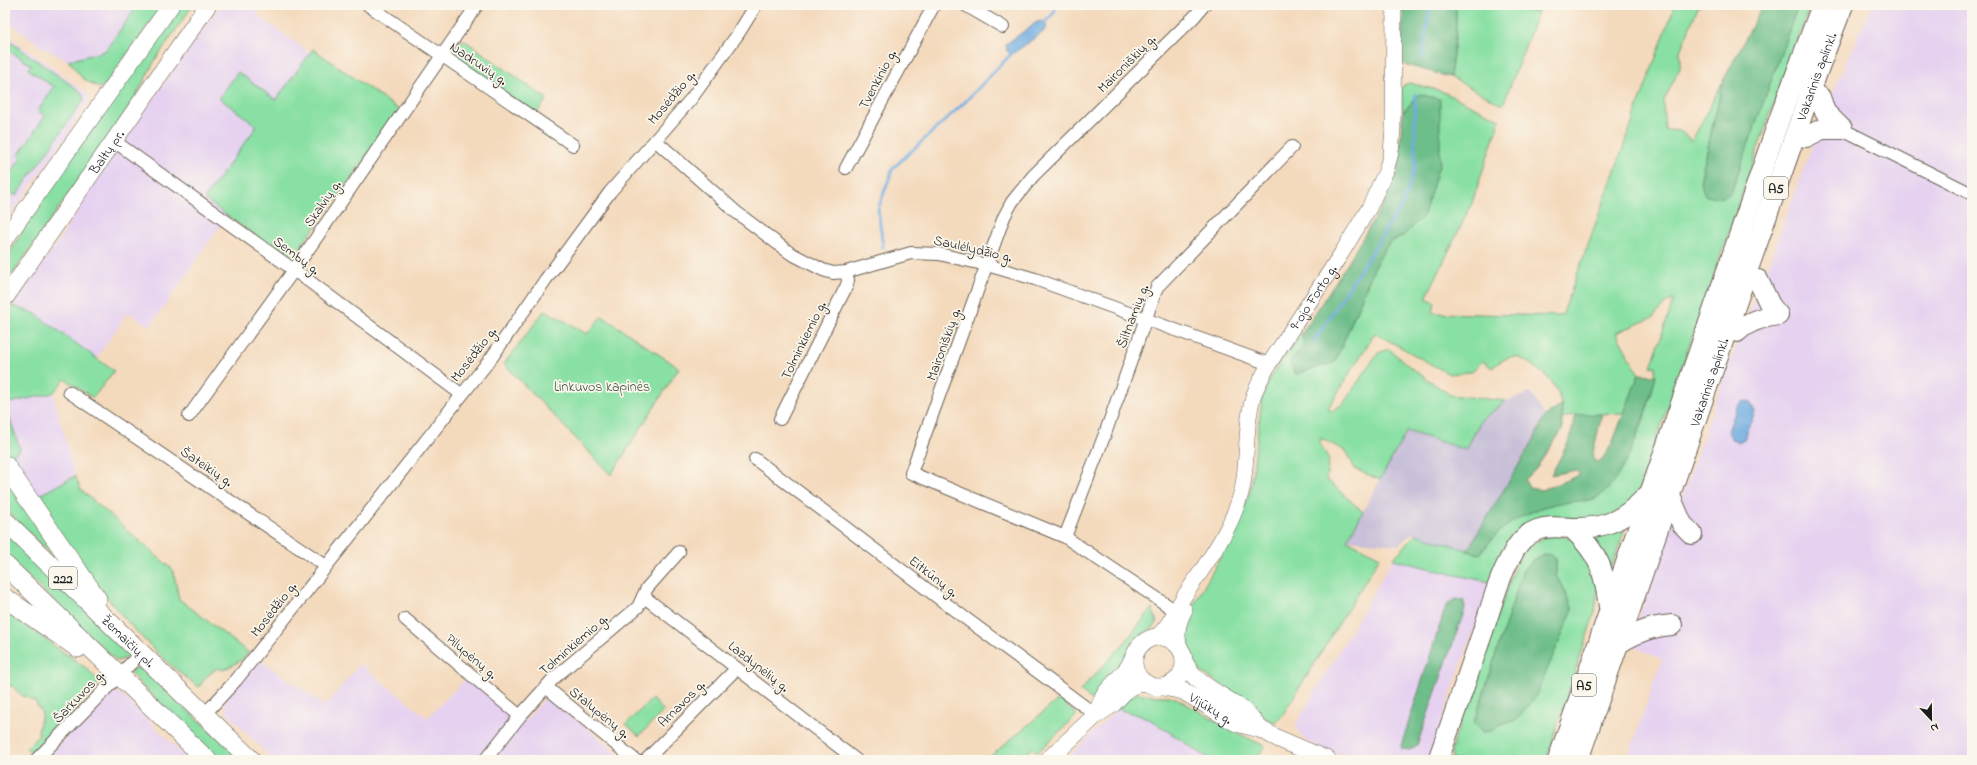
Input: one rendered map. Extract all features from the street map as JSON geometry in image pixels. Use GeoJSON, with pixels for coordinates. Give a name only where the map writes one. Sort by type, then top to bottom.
{"type":"FeatureCollection","features":[{"type":"Feature","properties":{"kind":"highway","name":"Vakarinis aplinkl."},"geometry":{"type":"LineString","coordinates":[[1578,760],[1619,643],[1660,494],[1778,125],[1822,5]]}},
{"type":"Feature","properties":{"kind":"highway","name":"Vakarinis aplinkl."},"geometry":{"type":"LineString","coordinates":[[1558,760],[1610,610],[1712,373],[1816,74],[1843,5]]}},
{"type":"Feature","properties":{"kind":"highway"},"geometry":{"type":"LineString","coordinates":[[1712,373],[1737,332],[1758,280],[1820,97],[1849,5]]}},
{"type":"Feature","properties":{"kind":"highway"},"geometry":{"type":"LineString","coordinates":[[1820,97],[1825,112],[1842,129]]}},
{"type":"Feature","properties":{"kind":"highway"},"geometry":{"type":"LineString","coordinates":[[1806,137],[1822,129],[1842,129]]}},
{"type":"Feature","properties":{"kind":"highway"},"geometry":{"type":"LineString","coordinates":[[1737,332],[1744,325],[1765,317],[1778,315],[1770,305],[1758,280]]}},
{"type":"Feature","properties":{"kind":"highway"},"geometry":{"type":"LineString","coordinates":[[1441,757],[1498,587],[1512,554],[1519,543],[1537,530],[1556,526],[1572,528],[1598,526],[1620,519],[1660,494],[1682,524],[1692,534]]}},
{"type":"Feature","properties":{"kind":"highway"},"geometry":{"type":"LineString","coordinates":[[1572,528],[1587,543],[1599,560],[1607,586],[1610,610]]}},
{"type":"Feature","properties":{"kind":"highway"},"geometry":{"type":"LineString","coordinates":[[1619,643],[1639,631],[1656,626],[1672,625]]}},
{"type":"Feature","properties":{"kind":"main road"},"geometry":{"type":"LineString","coordinates":[[5,239],[171,5]]}},
{"type":"Feature","properties":{"kind":"main road","name":"Baltų pr."},"geometry":{"type":"LineString","coordinates":[[5,298],[208,5]]}},
{"type":"Feature","properties":{"kind":"main road"},"geometry":{"type":"LineString","coordinates":[[5,465],[122,634]]}},
{"type":"Feature","properties":{"kind":"main road","name":"Žemaičių pl."},"geometry":{"type":"LineString","coordinates":[[5,521],[251,760]]}},
{"type":"Feature","properties":{"kind":"main road","name":"222"},"geometry":{"type":"LineString","coordinates":[[5,564],[206,760]]}},
{"type":"Feature","properties":{"kind":"main road"},"geometry":{"type":"LineString","coordinates":[[5,598],[119,675]]}},
{"type":"Feature","properties":{"kind":"main road"},"geometry":{"type":"LineString","coordinates":[[1048,760],[1096,714],[1113,704],[1128,688],[1137,684],[1146,684],[1157,687],[1163,686],[1170,684],[1180,675],[1182,654],[1170,639],[1156,636],[1142,643],[1128,668],[1104,695],[1096,714]]}},
{"type":"Feature","properties":{"kind":"main road","name":"Vijūkų g."},"geometry":{"type":"LineString","coordinates":[[1182,654],[1188,670],[1195,678],[1244,710],[1260,729]]}},
{"type":"Feature","properties":{"kind":"main road"},"geometry":{"type":"LineString","coordinates":[[1134,656],[1135,672],[1146,684]]}},
{"type":"Feature","properties":{"kind":"main road","name":"Vijūkų g."},"geometry":{"type":"LineString","coordinates":[[1163,686],[1183,691],[1236,723],[1260,729],[1279,739],[1328,760]]}},
{"type":"Feature","properties":{"kind":"street","name":"Nadruvių g."},"geometry":{"type":"LineString","coordinates":[[368,5],[573,145]]}},
{"type":"Feature","properties":{"kind":"street","name":"Skalvių g."},"geometry":{"type":"LineString","coordinates":[[190,416],[294,270],[477,5]]}},
{"type":"Feature","properties":{"kind":"street","name":"Mosėdžio g."},"geometry":{"type":"LineString","coordinates":[[204,714],[237,679],[492,357],[584,227],[655,140],[691,99],[738,34],[756,5]]}},
{"type":"Feature","properties":{"kind":"street","name":"Tvenkinio g."},"geometry":{"type":"LineString","coordinates":[[846,168],[934,5]]}},
{"type":"Feature","properties":{"kind":"street"},"geometry":{"type":"LineString","coordinates":[[965,5],[1004,27]]}},
{"type":"Feature","properties":{"kind":"street","name":"Maironiškių g."},"geometry":{"type":"LineString","coordinates":[[1178,615],[1065,537],[911,473],[1004,217],[1020,191],[1204,5]]}},
{"type":"Feature","properties":{"kind":"street","name":"9-ojo Forto g."},"geometry":{"type":"LineString","coordinates":[[1182,654],[1177,631],[1178,615],[1187,592],[1196,581],[1230,521],[1238,501],[1243,486],[1254,395],[1269,364],[1342,254],[1372,203],[1386,171],[1391,153],[1393,128],[1394,5]]}},
{"type":"Feature","properties":{"kind":"street"},"geometry":{"type":"LineString","coordinates":[[1842,129],[1972,194]]}},
{"type":"Feature","properties":{"kind":"street","name":"Saulėlydžio g."},"geometry":{"type":"LineString","coordinates":[[655,140],[736,212],[790,253],[823,270],[833,273],[846,272],[911,253],[939,254],[987,265],[1034,279],[1269,364]]}},
{"type":"Feature","properties":{"kind":"street","name":"Sembų g."},"geometry":{"type":"LineString","coordinates":[[114,141],[294,270],[462,394]]}},
{"type":"Feature","properties":{"kind":"street","name":"Šiltnamių g."},"geometry":{"type":"LineString","coordinates":[[1065,537],[1105,434],[1157,287],[1292,147]]}},
{"type":"Feature","properties":{"kind":"street","name":"Tolminkiemio g."},"geometry":{"type":"LineString","coordinates":[[780,419],[847,285],[848,280],[846,272]]}},
{"type":"Feature","properties":{"kind":"street","name":"Šateikių g."},"geometry":{"type":"LineString","coordinates":[[69,392],[326,566]]}},
{"type":"Feature","properties":{"kind":"street","name":"Eitkūnų g."},"geometry":{"type":"LineString","coordinates":[[755,459],[956,612],[1096,714]]}},
{"type":"Feature","properties":{"kind":"street","name":"Tolminkiemio g."},"geometry":{"type":"LineString","coordinates":[[485,760],[520,716],[554,678],[638,607],[647,588],[679,552]]}},
{"type":"Feature","properties":{"kind":"street","name":"Lazdynėlių g."},"geometry":{"type":"LineString","coordinates":[[643,596],[856,760]]}},
{"type":"Feature","properties":{"kind":"street","name":"9-ojo Forto g."},"geometry":{"type":"LineString","coordinates":[[1156,636],[1178,615]]}},
{"type":"Feature","properties":{"kind":"street","name":"Pilupėnų g."},"geometry":{"type":"LineString","coordinates":[[405,619],[520,716]]}},
{"type":"Feature","properties":{"kind":"street","name":"Šarkuvos g."},"geometry":{"type":"LineString","coordinates":[[36,760],[141,653]]}},
{"type":"Feature","properties":{"kind":"street","name":"Arnavos g."},"geometry":{"type":"LineString","coordinates":[[646,760],[737,668]]}},
{"type":"Feature","properties":{"kind":"street","name":"Stalupėnų g."},"geometry":{"type":"LineString","coordinates":[[546,687],[634,760]]}},
{"type":"Feature","properties":{"kind":"shaded area"},"geometry":{"type":"Polygon","coordinates":[[[5,5],[138,5],[105,51],[68,61],[40,46],[5,19],[5,5]]]}},
{"type":"Feature","properties":{"kind":"shaded area"},"geometry":{"type":"Polygon","coordinates":[[[220,5],[261,5],[256,14],[310,53],[276,100],[238,72],[219,98],[257,126],[205,199],[227,216],[150,327],[128,312],[96,359],[34,313],[12,306],[57,244],[95,181],[220,5]]]}},
{"type":"Feature","properties":{"kind":"shaded area"},"geometry":{"type":"Polygon","coordinates":[[[1872,5],[1972,5],[1972,760],[1627,760],[1662,659],[1629,645],[1737,342],[1767,268],[1827,106],[1872,5]]]}},
{"type":"Feature","properties":{"kind":"shaded area"},"geometry":{"type":"Polygon","coordinates":[[[5,34],[87,93],[89,99],[68,134],[5,222],[5,34]]]}},
{"type":"Feature","properties":{"kind":"shaded area"},"geometry":{"type":"Polygon","coordinates":[[[53,393],[75,476],[32,499],[9,459],[5,404],[53,393]]]}},
{"type":"Feature","properties":{"kind":"shaded area"},"geometry":{"type":"Polygon","coordinates":[[[1531,393],[1545,416],[1535,438],[1467,551],[1412,533],[1399,545],[1347,540],[1407,431],[1466,450],[1481,420],[1506,401],[1531,393]]]}},
{"type":"Feature","properties":{"kind":"shaded area"},"geometry":{"type":"Polygon","coordinates":[[[1393,559],[1451,574],[1490,582],[1428,760],[1358,760],[1319,748],[1302,738],[1295,726],[1393,559]]]}},
{"type":"Feature","properties":{"kind":"shaded area"},"geometry":{"type":"Polygon","coordinates":[[[259,659],[325,706],[360,664],[427,718],[466,679],[524,722],[547,696],[626,760],[273,760],[226,712],[224,705],[228,697],[259,659]]]}},
{"type":"Feature","properties":{"kind":"shaded area"},"geometry":{"type":"Polygon","coordinates":[[[113,693],[120,693],[189,760],[45,760],[104,697],[113,693]]]}},
{"type":"Feature","properties":{"kind":"shaded area"},"geometry":{"type":"Polygon","coordinates":[[[1117,709],[1148,718],[1211,760],[1065,760],[1117,709]]]}},
{"type":"Feature","properties":{"kind":"green space"},"geometry":{"type":"Polygon","coordinates":[[[138,5],[163,5],[105,85],[100,88],[85,80],[68,61],[105,51],[138,5]]]}},
{"type":"Feature","properties":{"kind":"green space"},"geometry":{"type":"Polygon","coordinates":[[[179,5],[193,5],[155,60],[134,100],[5,285],[5,262],[37,205],[179,5]]]}},
{"type":"Feature","properties":{"kind":"green space"},"geometry":{"type":"Polygon","coordinates":[[[1403,5],[1456,5],[1456,31],[1450,77],[1406,65],[1401,61],[1403,5]]]}},
{"type":"Feature","properties":{"kind":"green space"},"geometry":{"type":"Polygon","coordinates":[[[1456,5],[1503,5],[1509,9],[1538,12],[1503,105],[1450,77],[1456,31],[1456,5]]]}},
{"type":"Feature","properties":{"kind":"green space"},"geometry":{"type":"Polygon","coordinates":[[[1503,5],[1540,5],[1538,12],[1509,9],[1503,5]]]}},
{"type":"Feature","properties":{"kind":"green space"},"geometry":{"type":"Polygon","coordinates":[[[1675,5],[1699,5],[1680,51],[1680,68],[1663,102],[1665,130],[1680,131],[1692,141],[1723,81],[1700,182],[1731,193],[1798,5],[1811,5],[1776,97],[1639,489],[1629,506],[1600,521],[1554,518],[1490,582],[1451,574],[1393,559],[1416,534],[1480,554],[1495,535],[1518,518],[1558,503],[1593,499],[1608,488],[1628,457],[1637,438],[1650,398],[1654,380],[1656,366],[1651,367],[1674,299],[1665,304],[1654,317],[1616,333],[1639,374],[1625,413],[1576,415],[1562,418],[1561,402],[1553,383],[1543,373],[1524,360],[1514,357],[1509,358],[1498,363],[1492,368],[1483,361],[1471,372],[1449,374],[1375,333],[1328,408],[1332,411],[1343,404],[1378,353],[1389,349],[1410,367],[1450,395],[1506,401],[1481,420],[1466,450],[1407,431],[1380,480],[1355,469],[1347,452],[1321,438],[1320,444],[1329,459],[1326,479],[1363,512],[1347,540],[1380,557],[1282,716],[1277,721],[1272,722],[1252,705],[1200,671],[1195,663],[1186,638],[1184,627],[1192,608],[1238,526],[1251,487],[1262,398],[1271,377],[1302,333],[1303,347],[1289,362],[1296,374],[1335,362],[1377,261],[1389,243],[1404,235],[1419,94],[1403,112],[1401,89],[1404,85],[1409,83],[1441,91],[1500,119],[1472,203],[1426,298],[1435,302],[1433,313],[1562,316],[1675,5]]]}},
{"type":"Feature","properties":{"kind":"green space"},"geometry":{"type":"Polygon","coordinates":[[[1763,5],[1798,5],[1731,193],[1715,198],[1705,195],[1700,182],[1723,81],[1763,5]]]}},
{"type":"Feature","properties":{"kind":"green space"},"geometry":{"type":"Polygon","coordinates":[[[464,40],[547,99],[536,114],[456,60],[454,53],[455,46],[464,40]]]}},
{"type":"Feature","properties":{"kind":"green space"},"geometry":{"type":"Polygon","coordinates":[[[9,43],[12,43],[81,92],[84,99],[16,196],[5,189],[5,167],[12,172],[21,158],[18,156],[45,116],[38,111],[54,87],[28,69],[31,65],[10,51],[5,58],[5,49],[9,43]]]}},
{"type":"Feature","properties":{"kind":"green space"},"geometry":{"type":"Polygon","coordinates":[[[313,49],[401,111],[290,261],[204,199],[257,126],[219,98],[238,72],[276,100],[313,49]]]}},
{"type":"Feature","properties":{"kind":"green space"},"geometry":{"type":"Polygon","coordinates":[[[1419,94],[1440,99],[1440,162],[1424,215],[1404,235],[1389,243],[1377,261],[1335,362],[1296,374],[1289,362],[1303,347],[1302,333],[1342,272],[1385,201],[1398,168],[1403,112],[1419,94]]]}},
{"type":"Feature","properties":{"kind":"green space"},"geometry":{"type":"Polygon","coordinates":[[[12,306],[34,313],[114,371],[93,398],[65,379],[53,393],[5,404],[5,316],[12,306]]]}},
{"type":"Feature","properties":{"kind":"green space","name":"Linkuvos kapinės"},"geometry":{"type":"Polygon","coordinates":[[[545,310],[587,334],[602,316],[679,368],[611,475],[504,364],[545,310]]]}},
{"type":"Feature","properties":{"kind":"green space"},"geometry":{"type":"Polygon","coordinates":[[[1639,374],[1656,375],[1642,423],[1626,461],[1617,477],[1607,490],[1596,498],[1560,503],[1535,510],[1510,523],[1493,538],[1480,554],[1467,551],[1535,438],[1545,416],[1562,405],[1562,430],[1535,470],[1525,480],[1529,488],[1542,490],[1580,475],[1576,470],[1551,475],[1569,441],[1576,415],[1602,414],[1592,457],[1596,462],[1601,461],[1612,444],[1639,374]]]}},
{"type":"Feature","properties":{"kind":"green space"},"geometry":{"type":"Polygon","coordinates":[[[5,404],[20,449],[9,459],[5,454],[5,404]]]}},
{"type":"Feature","properties":{"kind":"green space"},"geometry":{"type":"Polygon","coordinates":[[[5,475],[68,570],[5,509],[5,475]]]}},
{"type":"Feature","properties":{"kind":"green space"},"geometry":{"type":"Polygon","coordinates":[[[75,476],[81,490],[173,570],[179,599],[249,653],[240,661],[223,670],[217,668],[206,677],[199,687],[174,668],[151,646],[108,599],[32,499],[75,476]]]}},
{"type":"Feature","properties":{"kind":"green space"},"geometry":{"type":"Polygon","coordinates":[[[1626,526],[1610,571],[1591,534],[1626,526]]]}},
{"type":"Feature","properties":{"kind":"green space"},"geometry":{"type":"Polygon","coordinates":[[[5,531],[127,649],[128,655],[126,658],[117,661],[5,555],[5,531]]]}},
{"type":"Feature","properties":{"kind":"green space"},"geometry":{"type":"Polygon","coordinates":[[[1550,535],[1570,537],[1583,544],[1599,582],[1595,612],[1546,760],[1452,760],[1451,750],[1513,571],[1527,548],[1550,535]],[[1556,559],[1483,696],[1474,722],[1500,724],[1517,720],[1573,609],[1556,575],[1556,559]]]}},
{"type":"Feature","properties":{"kind":"green space"},"geometry":{"type":"Polygon","coordinates":[[[1550,554],[1556,559],[1556,575],[1573,609],[1536,696],[1517,720],[1500,724],[1492,731],[1482,732],[1474,722],[1523,570],[1535,559],[1550,554]]]}},
{"type":"Feature","properties":{"kind":"green space"},"geometry":{"type":"Polygon","coordinates":[[[1456,599],[1464,601],[1465,609],[1417,745],[1410,750],[1402,749],[1401,746],[1446,606],[1456,599]]]}},
{"type":"Feature","properties":{"kind":"green space"},"geometry":{"type":"Polygon","coordinates":[[[1152,608],[1157,623],[1153,628],[1137,638],[1130,645],[1123,664],[1092,700],[1080,691],[1126,641],[1152,608]]]}},
{"type":"Feature","properties":{"kind":"green space"},"geometry":{"type":"Polygon","coordinates":[[[5,611],[86,668],[98,680],[97,687],[35,754],[26,748],[39,735],[38,731],[42,713],[34,700],[32,701],[26,696],[24,697],[5,682],[5,611]]]}},
{"type":"Feature","properties":{"kind":"green space"},"geometry":{"type":"Polygon","coordinates":[[[135,667],[143,670],[242,760],[216,760],[130,673],[135,667]]]}},
{"type":"Feature","properties":{"kind":"green space"},"geometry":{"type":"Polygon","coordinates":[[[1137,693],[1169,696],[1178,699],[1231,730],[1265,746],[1255,760],[1211,760],[1148,718],[1117,709],[1130,696],[1137,693]]]}},
{"type":"Feature","properties":{"kind":"green space"},"geometry":{"type":"Polygon","coordinates":[[[652,699],[664,711],[639,736],[626,724],[652,699]]]}},
{"type":"Feature","properties":{"kind":"green space"},"geometry":{"type":"Polygon","coordinates":[[[1059,699],[1077,715],[1037,753],[1033,748],[1018,760],[986,760],[1059,699]]]}},
{"type":"Feature","properties":{"kind":"water"},"geometry":{"type":"Polygon","coordinates":[[[1043,21],[1047,26],[1043,32],[1014,53],[1011,54],[1007,51],[1006,44],[1037,22],[1043,21]]]}},
{"type":"Feature","properties":{"kind":"water"},"geometry":{"type":"Polygon","coordinates":[[[1742,401],[1750,402],[1755,412],[1744,439],[1738,442],[1732,440],[1728,431],[1737,407],[1742,401]]]}},
{"type":"Feature","properties":{"kind":"waterway"},"geometry":{"type":"LineString","coordinates":[[1043,24],[1054,13],[1056,5]]}},
{"type":"Feature","properties":{"kind":"waterway"},"geometry":{"type":"LineString","coordinates":[[1423,58],[1430,5]]}},
{"type":"Feature","properties":{"kind":"waterway"},"geometry":{"type":"LineString","coordinates":[[883,247],[878,209],[893,168],[964,103],[1014,51]]}},
{"type":"Feature","properties":{"kind":"waterway"},"geometry":{"type":"LineString","coordinates":[[1314,341],[1403,204],[1415,167],[1415,94]]}}]}
